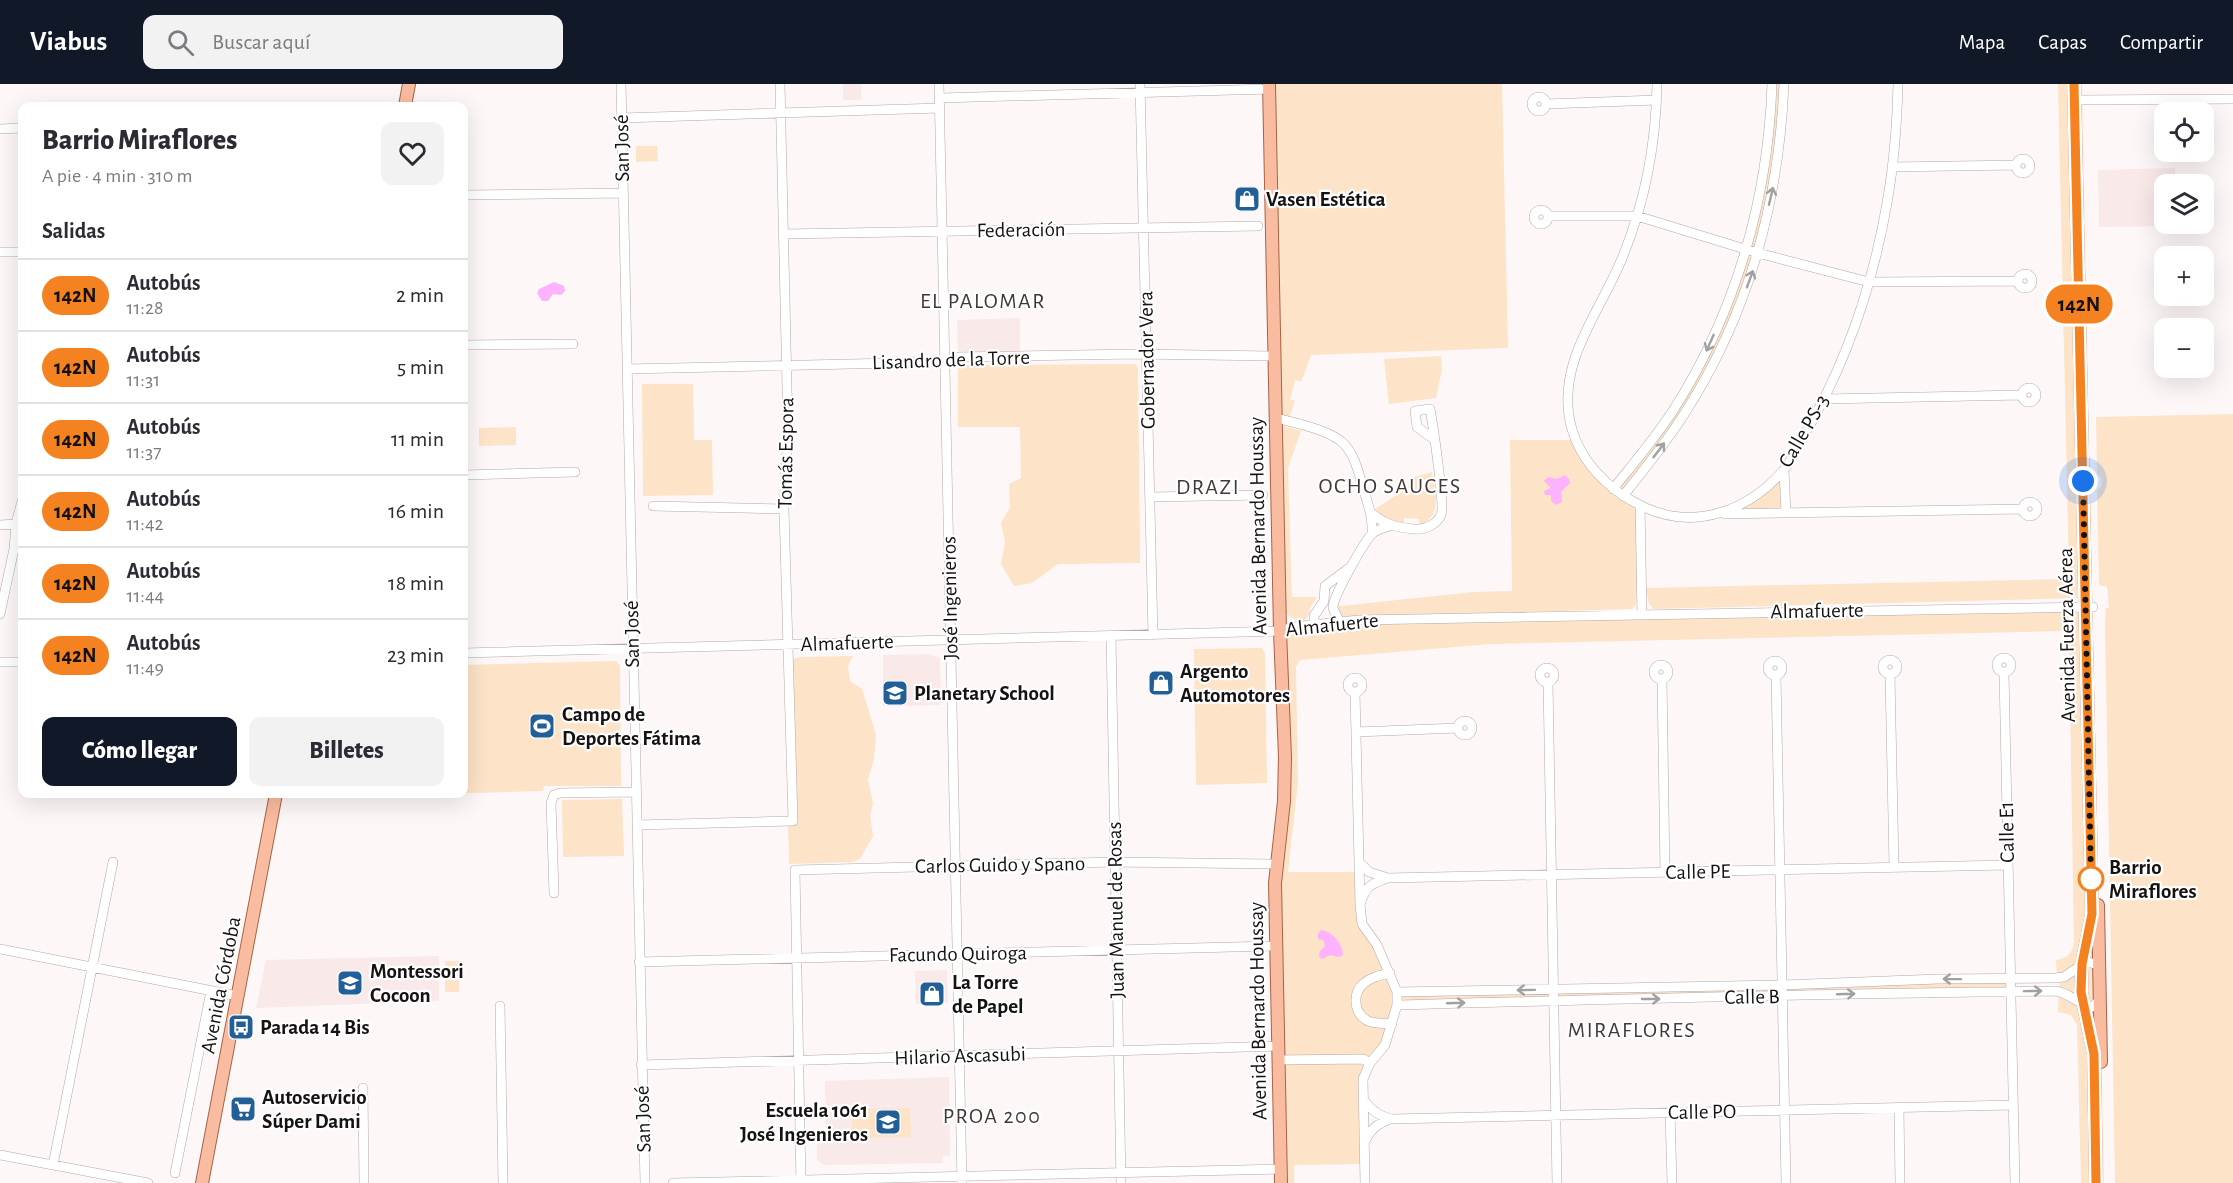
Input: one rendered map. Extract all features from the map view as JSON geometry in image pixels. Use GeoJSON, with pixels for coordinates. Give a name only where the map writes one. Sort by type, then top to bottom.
{"type":"FeatureCollection","features":[{"type":"Feature","properties":{"kind":"main road"},"geometry":{"type":"LineString","coordinates":[[406,102],[409,84]]}},
{"type":"Feature","properties":{"kind":"main road","name":"Avenida Fuerza Aérea"},"geometry":{"type":"LineString","coordinates":[[2074,84],[2078,100],[2089,607],[2100,969],[2103,1183]]}},
{"type":"Feature","properties":{"kind":"main road","name":"Avenida Fuerza Aérea"},"geometry":{"type":"LineString","coordinates":[[2078,100],[2082,84]]}},
{"type":"Feature","properties":{"kind":"main road","name":"Avenida Bernardo Houssay"},"geometry":{"type":"LineString","coordinates":[[1270,86],[1280,631],[1285,757],[1284,801],[1276,864],[1281,1183]]}},
{"type":"Feature","properties":{"kind":"main road","name":"Avenida Fuerza Aérea"},"geometry":{"type":"LineString","coordinates":[[2089,607],[2092,914],[2082,964],[2083,1005],[2094,1054],[2096,1183]]}},
{"type":"Feature","properties":{"kind":"main road","name":"Avenida Córdoba"},"geometry":{"type":"LineString","coordinates":[[202,1183],[275,798]]}},
{"type":"Feature","properties":{"kind":"street","name":"San José"},"geometry":{"type":"LineString","coordinates":[[621,84],[645,1183]]}},
{"type":"Feature","properties":{"kind":"street","name":"Tomás Espora"},"geometry":{"type":"LineString","coordinates":[[637,825],[793,821],[784,509],[788,431],[780,84]]}},
{"type":"Feature","properties":{"kind":"street","name":"José Ingenieros"},"geometry":{"type":"LineString","coordinates":[[939,84],[962,1180]]}},
{"type":"Feature","properties":{"kind":"street","name":"Calle PS-3"},"geometry":{"type":"LineString","coordinates":[[1657,84],[1652,148],[1637,216],[1606,295],[1574,357],[1568,386],[1569,412],[1576,440],[1595,472],[1626,498],[1657,513],[1671,516],[1720,514],[1738,506],[1767,487],[1784,470],[1824,399],[1869,282],[1887,204],[1898,84]]}},
{"type":"Feature","properties":{"kind":"street"},"geometry":{"type":"LineString","coordinates":[[1613,489],[1658,432],[1688,385],[1708,348],[1739,276],[1764,175],[1772,84]]}},
{"type":"Feature","properties":{"kind":"street"},"geometry":{"type":"LineString","coordinates":[[1626,498],[1630,488],[1667,440],[1698,392],[1750,279],[1776,177],[1784,84]]}},
{"type":"Feature","properties":{"kind":"street"},"geometry":{"type":"LineString","coordinates":[[622,118],[780,113],[1140,88],[1270,86]]}},
{"type":"Feature","properties":{"kind":"street","name":"Gobernador Vera"},"geometry":{"type":"LineString","coordinates":[[1140,88],[1153,635]]}},
{"type":"Feature","properties":{"kind":"street"},"geometry":{"type":"LineString","coordinates":[[2078,100],[2233,99]]}},
{"type":"Feature","properties":{"kind":"street"},"geometry":{"type":"LineString","coordinates":[[1546,104],[1657,100]]}},
{"type":"Feature","properties":{"kind":"street"},"geometry":{"type":"LineString","coordinates":[[0,129],[18,128]]}},
{"type":"Feature","properties":{"kind":"street"},"geometry":{"type":"LineString","coordinates":[[1892,167],[2016,165]]}},
{"type":"Feature","properties":{"kind":"street"},"geometry":{"type":"LineString","coordinates":[[468,195],[623,193]]}},
{"type":"Feature","properties":{"kind":"street"},"geometry":{"type":"LineString","coordinates":[[1548,216],[1637,216],[1758,253],[1869,282],[2018,281]]}},
{"type":"Feature","properties":{"kind":"street","name":"Federación"},"geometry":{"type":"LineString","coordinates":[[783,234],[1258,226]]}},
{"type":"Feature","properties":{"kind":"street"},"geometry":{"type":"LineString","coordinates":[[0,252],[18,252]]}},
{"type":"Feature","properties":{"kind":"street"},"geometry":{"type":"LineString","coordinates":[[468,345],[573,344]]}},
{"type":"Feature","properties":{"kind":"street","name":"Lisandro de la Torre"},"geometry":{"type":"LineString","coordinates":[[627,369],[945,361],[959,357],[1146,354],[1275,356]]}},
{"type":"Feature","properties":{"kind":"street"},"geometry":{"type":"LineString","coordinates":[[1688,385],[1698,392]]}},
{"type":"Feature","properties":{"kind":"street"},"geometry":{"type":"LineString","coordinates":[[1824,399],[2021,395]]}},
{"type":"Feature","properties":{"kind":"street"},"geometry":{"type":"LineString","coordinates":[[1276,418],[1318,430],[1339,439],[1346,445],[1357,468],[1372,514],[1372,534]]}},
{"type":"Feature","properties":{"kind":"street"},"geometry":{"type":"LineString","coordinates":[[1372,514],[1390,526],[1418,530],[1429,527],[1441,514],[1435,440]]}},
{"type":"Feature","properties":{"kind":"street"},"geometry":{"type":"LineString","coordinates":[[1784,470],[1786,513]]}},
{"type":"Feature","properties":{"kind":"street"},"geometry":{"type":"LineString","coordinates":[[468,474],[575,472]]}},
{"type":"Feature","properties":{"kind":"street"},"geometry":{"type":"LineString","coordinates":[[1150,497],[1263,495]]}},
{"type":"Feature","properties":{"kind":"street"},"geometry":{"type":"LineString","coordinates":[[1640,505],[1642,614]]}},
{"type":"Feature","properties":{"kind":"street"},"geometry":{"type":"LineString","coordinates":[[653,506],[784,509]]}},
{"type":"Feature","properties":{"kind":"street"},"geometry":{"type":"LineString","coordinates":[[1720,514],[2023,509]]}},
{"type":"Feature","properties":{"kind":"street"},"geometry":{"type":"LineString","coordinates":[[0,614],[14,549],[18,516]]}},
{"type":"Feature","properties":{"kind":"street"},"geometry":{"type":"LineString","coordinates":[[0,525],[16,524]]}},
{"type":"Feature","properties":{"kind":"street"},"geometry":{"type":"LineString","coordinates":[[1333,608],[1349,568],[1372,534],[1390,526]]}},
{"type":"Feature","properties":{"kind":"street"},"geometry":{"type":"LineString","coordinates":[[1314,624],[1314,616],[1324,601],[1325,586],[1349,568]]}},
{"type":"Feature","properties":{"kind":"street"},"geometry":{"type":"LineString","coordinates":[[1324,601],[1333,608],[1339,621]]}},
{"type":"Feature","properties":{"kind":"street","name":"Almafuerte"},"geometry":{"type":"LineString","coordinates":[[468,653],[1280,631],[1339,621],[2089,607]]}},
{"type":"Feature","properties":{"kind":"street","name":"Juan Manuel de Rosas"},"geometry":{"type":"LineString","coordinates":[[1111,636],[1121,1178]]}},
{"type":"Feature","properties":{"kind":"street"},"geometry":{"type":"LineString","coordinates":[[0,662],[18,662]]}},
{"type":"Feature","properties":{"kind":"street","name":"Calle E1"},"geometry":{"type":"LineString","coordinates":[[2004,673],[2015,1183]]}},
{"type":"Feature","properties":{"kind":"street"},"geometry":{"type":"LineString","coordinates":[[1776,675],[1786,1183]]}},
{"type":"Feature","properties":{"kind":"street"},"geometry":{"type":"LineString","coordinates":[[1890,675],[1894,867]]}},
{"type":"Feature","properties":{"kind":"street"},"geometry":{"type":"LineString","coordinates":[[1662,680],[1665,872]]}},
{"type":"Feature","properties":{"kind":"street"},"geometry":{"type":"LineString","coordinates":[[1548,683],[1557,1183]]}},
{"type":"Feature","properties":{"kind":"street"},"geometry":{"type":"LineString","coordinates":[[1355,692],[1362,924],[1377,945],[1397,992],[1397,1005],[1385,1045],[1370,1063],[1363,1079],[1365,1183]]}},
{"type":"Feature","properties":{"kind":"street"},"geometry":{"type":"LineString","coordinates":[[1356,732],[1458,728]]}},
{"type":"Feature","properties":{"kind":"street"},"geometry":{"type":"LineString","coordinates":[[554,893],[551,803],[554,795],[636,792]]}},
{"type":"Feature","properties":{"kind":"street"},"geometry":{"type":"LineString","coordinates":[[53,1165],[113,862]]}},
{"type":"Feature","properties":{"kind":"street","name":"Carlos Guido y Spano"},"geometry":{"type":"LineString","coordinates":[[797,958],[795,870],[1115,862],[1276,864]]}},
{"type":"Feature","properties":{"kind":"street","name":"Calle PE"},"geometry":{"type":"LineString","coordinates":[[1359,862],[1369,872],[1388,878],[2008,865]]}},
{"type":"Feature","properties":{"kind":"street"},"geometry":{"type":"LineString","coordinates":[[1360,904],[1365,890],[1374,883],[1388,878]]}},
{"type":"Feature","properties":{"kind":"street","name":"Facundo Quiroga"},"geometry":{"type":"LineString","coordinates":[[639,962],[1276,946]]}},
{"type":"Feature","properties":{"kind":"street"},"geometry":{"type":"LineString","coordinates":[[0,949],[238,996]]}},
{"type":"Feature","properties":{"kind":"street"},"geometry":{"type":"LineString","coordinates":[[797,958],[801,1182]]}},
{"type":"Feature","properties":{"kind":"street"},"geometry":{"type":"LineString","coordinates":[[2082,964],[2091,962],[2100,969]]}},
{"type":"Feature","properties":{"kind":"street","name":"Calle B"},"geometry":{"type":"LineString","coordinates":[[1397,992],[2010,979],[2064,976],[2082,964]]}},
{"type":"Feature","properties":{"kind":"street"},"geometry":{"type":"LineString","coordinates":[[1390,973],[1373,977],[1365,982],[1359,988],[1356,1004],[1357,1010],[1367,1020],[1392,1024]]}},
{"type":"Feature","properties":{"kind":"street"},"geometry":{"type":"LineString","coordinates":[[175,1173],[211,991]]}},
{"type":"Feature","properties":{"kind":"street","name":"Calle B"},"geometry":{"type":"LineString","coordinates":[[1397,1005],[1937,991],[2056,991],[2071,995],[2083,1005]]}},
{"type":"Feature","properties":{"kind":"street"},"geometry":{"type":"LineString","coordinates":[[2083,1005],[2092,1007],[2100,1000]]}},
{"type":"Feature","properties":{"kind":"street"},"geometry":{"type":"LineString","coordinates":[[500,1006],[503,1183]]}},
{"type":"Feature","properties":{"kind":"street","name":"Hilario Ascasubi"},"geometry":{"type":"LineString","coordinates":[[641,1065],[1278,1046]]}},
{"type":"Feature","properties":{"kind":"street"},"geometry":{"type":"LineString","coordinates":[[1278,1060],[1362,1059],[1370,1063]]}},
{"type":"Feature","properties":{"kind":"street"},"geometry":{"type":"LineString","coordinates":[[363,1088],[364,1183]]}},
{"type":"Feature","properties":{"kind":"street"},"geometry":{"type":"LineString","coordinates":[[1364,1100],[1370,1109],[1380,1116],[1392,1119]]}},
{"type":"Feature","properties":{"kind":"street","name":"Calle PO"},"geometry":{"type":"LineString","coordinates":[[1392,1119],[2013,1105]]}},
{"type":"Feature","properties":{"kind":"street"},"geometry":{"type":"LineString","coordinates":[[1899,1108],[1900,1183]]}},
{"type":"Feature","properties":{"kind":"street"},"geometry":{"type":"LineString","coordinates":[[1670,1112],[1672,1183]]}},
{"type":"Feature","properties":{"kind":"street"},"geometry":{"type":"LineString","coordinates":[[1365,1143],[1370,1131],[1379,1123],[1392,1119]]}},
{"type":"Feature","properties":{"kind":"street"},"geometry":{"type":"LineString","coordinates":[[0,1155],[148,1183]]}},
{"type":"Feature","properties":{"kind":"street"},"geometry":{"type":"LineString","coordinates":[[673,1183],[1121,1178],[1280,1169]]}},
{"type":"Feature","properties":{"kind":"shaded area"},"geometry":{"type":"Polygon","coordinates":[[[843,84],[861,84],[861,100],[843,100],[843,84]]]}},
{"type":"Feature","properties":{"kind":"shaded area"},"geometry":{"type":"Polygon","coordinates":[[[1269,84],[1502,84],[1508,348],[1311,355],[1301,382],[1295,380],[1290,399],[1295,401],[1289,418],[1280,415],[1269,84]]]}},
{"type":"Feature","properties":{"kind":"shaded area"},"geometry":{"type":"Polygon","coordinates":[[[1772,84],[1784,84],[1758,253],[1698,392],[1623,496],[1640,505],[1636,605],[1632,609],[1346,617],[1340,614],[1336,603],[1340,606],[1473,592],[1512,591],[1510,440],[1576,440],[1613,488],[1658,432],[1725,310],[1764,175],[1772,84]]]}},
{"type":"Feature","properties":{"kind":"shaded area"},"geometry":{"type":"Polygon","coordinates":[[[2058,84],[2071,84],[2082,594],[2078,598],[1654,609],[1649,604],[1646,588],[2064,579],[2069,574],[2058,84]]]}},
{"type":"Feature","properties":{"kind":"shaded area"},"geometry":{"type":"Polygon","coordinates":[[[2074,84],[2082,84],[2104,1183],[2081,1183],[2077,1025],[2071,1015],[2058,1012],[2060,976],[2057,975],[2056,960],[2068,955],[2074,943],[2069,637],[2064,631],[1491,644],[1300,660],[1296,667],[1298,782],[1288,872],[1359,872],[1362,924],[1397,992],[2010,979],[2011,991],[1398,1005],[1390,1032],[1363,1079],[1365,1164],[1294,1165],[1294,1183],[1281,1183],[1275,883],[1282,834],[1280,631],[1339,621],[2085,607],[2074,84]]]}},
{"type":"Feature","properties":{"kind":"shaded area"},"geometry":{"type":"Polygon","coordinates":[[[636,146],[657,146],[658,161],[636,162],[636,146]]]}},
{"type":"Feature","properties":{"kind":"shaded area"},"geometry":{"type":"Polygon","coordinates":[[[2175,168],[2175,174],[2154,174],[2154,226],[2099,227],[2098,170],[2175,168]]]}},
{"type":"Feature","properties":{"kind":"shaded area"},"geometry":{"type":"Polygon","coordinates":[[[554,282],[564,286],[565,291],[561,295],[553,294],[548,301],[542,301],[537,293],[539,289],[554,282]]]}},
{"type":"Feature","properties":{"kind":"shaded area"},"geometry":{"type":"Polygon","coordinates":[[[1020,318],[1020,351],[958,352],[957,320],[1020,318]]]}},
{"type":"Feature","properties":{"kind":"shaded area"},"geometry":{"type":"Polygon","coordinates":[[[1441,356],[1442,369],[1436,398],[1389,404],[1384,359],[1441,356]]]}},
{"type":"Feature","properties":{"kind":"shaded area"},"geometry":{"type":"Polygon","coordinates":[[[1135,364],[1138,367],[1140,563],[1058,564],[1032,583],[1014,586],[1001,564],[1005,542],[1001,523],[1010,507],[1009,484],[1021,478],[1020,427],[958,427],[958,368],[961,365],[1135,364]]]}},
{"type":"Feature","properties":{"kind":"shaded area"},"geometry":{"type":"Polygon","coordinates":[[[642,384],[693,384],[694,440],[712,440],[713,495],[643,496],[642,384]]]}},
{"type":"Feature","properties":{"kind":"shaded area"},"geometry":{"type":"Polygon","coordinates":[[[2233,414],[2233,1183],[2115,1183],[2105,623],[2106,608],[2109,608],[2107,587],[2099,585],[2097,490],[2102,485],[2097,473],[2096,417],[2233,414]]]}},
{"type":"Feature","properties":{"kind":"shaded area"},"geometry":{"type":"Polygon","coordinates":[[[1280,425],[1301,431],[1288,468],[1292,597],[1317,597],[1309,609],[1311,612],[1304,621],[1296,620],[1285,613],[1280,425]]]}},
{"type":"Feature","properties":{"kind":"shaded area"},"geometry":{"type":"Polygon","coordinates":[[[516,427],[516,445],[479,446],[479,428],[516,427]]]}},
{"type":"Feature","properties":{"kind":"shaded area"},"geometry":{"type":"Polygon","coordinates":[[[1784,470],[1786,513],[1720,515],[1784,470]]]}},
{"type":"Feature","properties":{"kind":"shaded area"},"geometry":{"type":"Polygon","coordinates":[[[1432,472],[1436,503],[1432,516],[1427,522],[1419,526],[1419,519],[1404,518],[1404,524],[1391,521],[1375,509],[1400,493],[1414,477],[1432,472]]]}},
{"type":"Feature","properties":{"kind":"shaded area"},"geometry":{"type":"Polygon","coordinates":[[[1565,475],[1570,483],[1561,492],[1562,502],[1556,505],[1551,501],[1551,495],[1545,495],[1544,491],[1551,488],[1544,481],[1548,477],[1557,479],[1565,475]]]}},
{"type":"Feature","properties":{"kind":"shaded area"},"geometry":{"type":"Polygon","coordinates":[[[1262,648],[1265,654],[1267,783],[1196,785],[1194,649],[1262,648]]]}},
{"type":"Feature","properties":{"kind":"shaded area","name":"Planetary School"},"geometry":{"type":"Polygon","coordinates":[[[930,654],[940,658],[941,705],[883,706],[883,655],[930,654]]]}},
{"type":"Feature","properties":{"kind":"shaded area"},"geometry":{"type":"Polygon","coordinates":[[[853,656],[848,666],[850,681],[862,689],[876,735],[874,759],[868,780],[873,803],[870,816],[873,836],[860,859],[852,862],[789,864],[788,826],[796,819],[792,659],[853,656]]]}},
{"type":"Feature","properties":{"kind":"shaded area","name":"Campo de Deportes Fátima"},"geometry":{"type":"Polygon","coordinates":[[[616,661],[620,666],[621,786],[544,786],[543,791],[468,793],[468,665],[616,661]]]}},
{"type":"Feature","properties":{"kind":"shaded area"},"geometry":{"type":"Polygon","coordinates":[[[622,799],[624,856],[563,857],[562,800],[622,799]]]}},
{"type":"Feature","properties":{"kind":"shaded area"},"geometry":{"type":"Polygon","coordinates":[[[1321,930],[1336,939],[1343,955],[1339,957],[1330,955],[1322,959],[1319,956],[1325,946],[1323,940],[1318,939],[1321,930]]]}},
{"type":"Feature","properties":{"kind":"shaded area","name":"Montessori Cocoon"},"geometry":{"type":"Polygon","coordinates":[[[439,956],[439,1001],[256,1008],[266,960],[439,956]]]}},
{"type":"Feature","properties":{"kind":"shaded area"},"geometry":{"type":"Polygon","coordinates":[[[445,961],[459,961],[459,992],[445,992],[445,961]]]}},
{"type":"Feature","properties":{"kind":"shaded area"},"geometry":{"type":"Polygon","coordinates":[[[947,970],[948,1003],[916,1004],[915,971],[947,970]]]}},
{"type":"Feature","properties":{"kind":"shaded area","name":"Escuela 1061 José Ingenieros"},"geometry":{"type":"Polygon","coordinates":[[[949,1077],[950,1156],[943,1156],[943,1163],[824,1165],[817,1160],[817,1137],[826,1136],[825,1081],[949,1077]]]}},
{"type":"Feature","properties":{"kind":"shaded area"},"geometry":{"type":"Polygon","coordinates":[[[910,1108],[911,1137],[852,1138],[852,1109],[910,1108]]]}},
{"type":"Feature","properties":{"kind":"bus line","name":"142N"},"geometry":{"type":"LineString","coordinates":[[2074,84],[2092,914],[2082,964],[2081,992],[2094,1054],[2096,1183]]}},
{"type":"Feature","properties":{"kind":"place","name":"Vasen Estética"},"geometry":{"type":"Point","coordinates":[1247,199]}},
{"type":"Feature","properties":{"kind":"place","name":"Argento Automotores"},"geometry":{"type":"Point","coordinates":[1161,683]}},
{"type":"Feature","properties":{"kind":"place","name":"Planetary School"},"geometry":{"type":"Point","coordinates":[895,693]}},
{"type":"Feature","properties":{"kind":"place","name":"Campo de Deportes Fátima"},"geometry":{"type":"Point","coordinates":[542,726]}},
{"type":"Feature","properties":{"kind":"place","name":"Barrio Miraflores"},"geometry":{"type":"Point","coordinates":[2091,879]}},
{"type":"Feature","properties":{"kind":"place","name":"Montessori Cocoon"},"geometry":{"type":"Point","coordinates":[350,983]}},
{"type":"Feature","properties":{"kind":"place","name":"La Torre de Papel"},"geometry":{"type":"Point","coordinates":[932,994]}},
{"type":"Feature","properties":{"kind":"place","name":"Parada 14 Bis"},"geometry":{"type":"Point","coordinates":[241,1027]}},
{"type":"Feature","properties":{"kind":"place","name":"Autoservicio Súper Dami"},"geometry":{"type":"Point","coordinates":[243,1109]}},
{"type":"Feature","properties":{"kind":"place","name":"Escuela 1061 José Ingenieros"},"geometry":{"type":"Point","coordinates":[888,1122]}},
{"type":"Feature","properties":{"kind":"district","name":"EL PALOMAR"},"geometry":{"type":"Point","coordinates":[983,301]}},
{"type":"Feature","properties":{"kind":"district","name":"OCHO SAUCES"},"geometry":{"type":"Point","coordinates":[1390,486]}},
{"type":"Feature","properties":{"kind":"district","name":"DRAZI"},"geometry":{"type":"Point","coordinates":[1208,487]}},
{"type":"Feature","properties":{"kind":"district","name":"MIRAFLORES"},"geometry":{"type":"Point","coordinates":[1632,1030]}},
{"type":"Feature","properties":{"kind":"district","name":"PROA 200"},"geometry":{"type":"Point","coordinates":[992,1116]}},
{"type":"Feature","properties":{"kind":"route"},"geometry":{"type":"LineString","coordinates":[[2083,481],[2091,879]]}}]}
